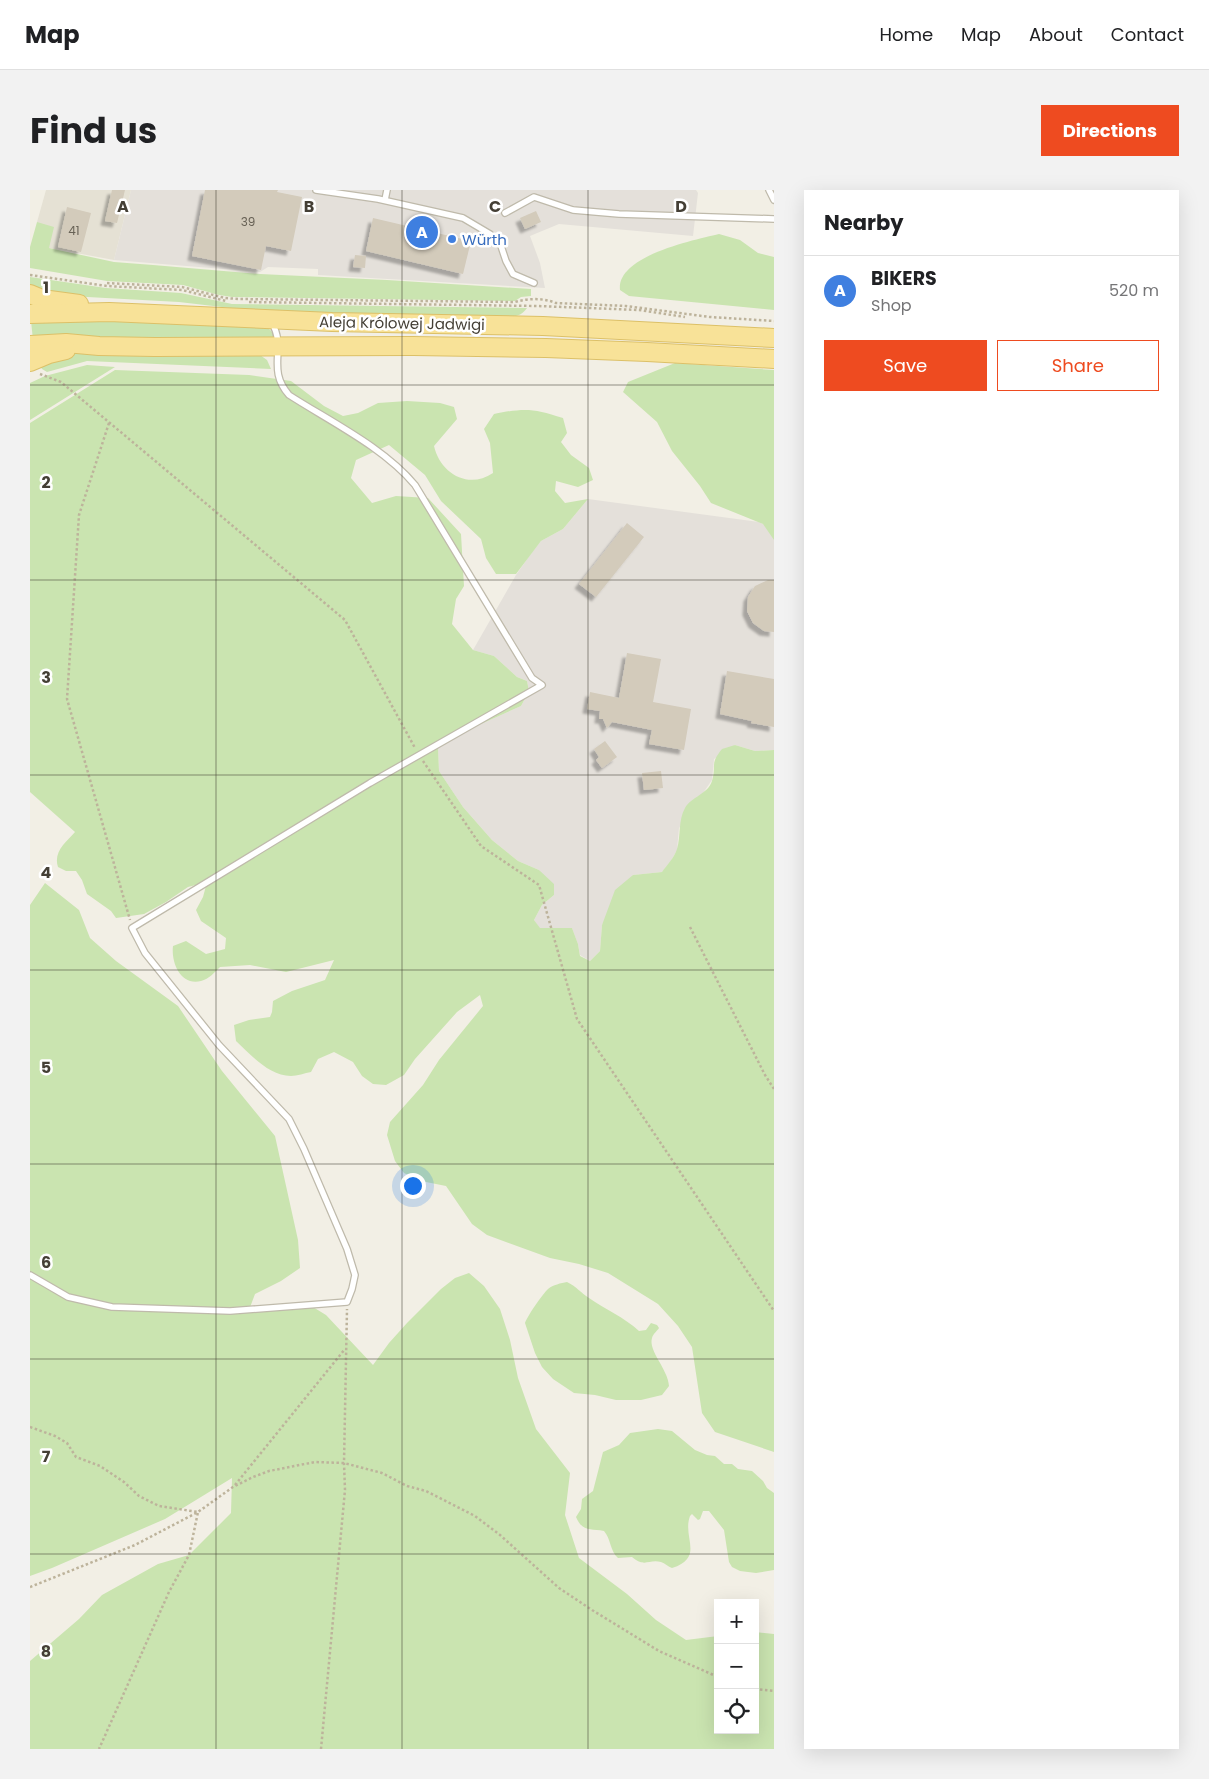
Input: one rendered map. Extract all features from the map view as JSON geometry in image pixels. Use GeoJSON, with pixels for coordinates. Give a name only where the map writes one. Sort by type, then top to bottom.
{"type":"FeatureCollection","features":[{"type":"Feature","properties":{"kind":"main road"},"geometry":{"type":"LineString","coordinates":[[30,294],[42,299],[72,302],[109,312]]}},
{"type":"Feature","properties":{"kind":"main road","name":"Aleja Królowej Jadwigi"},"geometry":{"type":"LineString","coordinates":[[30,314],[109,312],[269,319],[543,326],[774,338]]}},
{"type":"Feature","properties":{"kind":"main road"},"geometry":{"type":"LineString","coordinates":[[30,345],[57,343],[99,346]]}},
{"type":"Feature","properties":{"kind":"main road"},"geometry":{"type":"LineString","coordinates":[[35,368],[63,350],[99,346]]}},
{"type":"Feature","properties":{"kind":"main road","name":"Aleja Królowej Jadwigi"},"geometry":{"type":"LineString","coordinates":[[99,346],[546,348],[774,359]]}},
{"type":"Feature","properties":{"kind":"lane"},"geometry":{"type":"LineString","coordinates":[[316,190],[384,200],[463,218],[490,234],[501,246],[513,274],[534,283]]}},
{"type":"Feature","properties":{"kind":"lane"},"geometry":{"type":"LineString","coordinates":[[384,200],[387,190]]}},
{"type":"Feature","properties":{"kind":"lane"},"geometry":{"type":"LineString","coordinates":[[769,190],[774,200]]}},
{"type":"Feature","properties":{"kind":"lane"},"geometry":{"type":"LineString","coordinates":[[505,213],[534,197],[573,210],[619,214],[774,219]]}},
{"type":"Feature","properties":{"kind":"lane"},"geometry":{"type":"LineString","coordinates":[[30,1275],[68,1297],[112,1307],[230,1311],[347,1302],[355,1275],[347,1249],[304,1149],[289,1120],[219,1045],[145,953],[132,928],[370,783],[542,685],[532,678],[415,485],[403,471],[386,457],[289,395],[282,387],[278,377],[278,334],[269,319]]}},
{"type":"Feature","properties":{"kind":"path"},"geometry":{"type":"LineString","coordinates":[[30,275],[106,286],[182,290],[213,299],[238,302],[596,308],[639,310],[690,318],[774,323]]}},
{"type":"Feature","properties":{"kind":"path"},"geometry":{"type":"LineString","coordinates":[[107,283],[182,287],[219,297],[238,299],[515,302],[547,299],[556,303],[626,306],[774,323]]}},
{"type":"Feature","properties":{"kind":"path"},"geometry":{"type":"LineString","coordinates":[[35,368],[61,382],[345,620],[419,756],[482,846],[539,885],[577,1020],[774,1311]]}},
{"type":"Feature","properties":{"kind":"path"},"geometry":{"type":"LineString","coordinates":[[109,423],[79,515],[67,699],[132,928]]}},
{"type":"Feature","properties":{"kind":"path"},"geometry":{"type":"LineString","coordinates":[[690,927],[774,1089]]}},
{"type":"Feature","properties":{"kind":"path"},"geometry":{"type":"LineString","coordinates":[[321,1749],[345,1490],[347,1302]]}},
{"type":"Feature","properties":{"kind":"path"},"geometry":{"type":"LineString","coordinates":[[233,1487],[346,1348]]}},
{"type":"Feature","properties":{"kind":"path"},"geometry":{"type":"LineString","coordinates":[[30,1427],[55,1436],[67,1443],[76,1457],[100,1466],[124,1482],[139,1496],[159,1506],[198,1512]]}},
{"type":"Feature","properties":{"kind":"path"},"geometry":{"type":"LineString","coordinates":[[30,1587],[135,1545],[198,1512],[233,1487],[269,1472],[315,1462],[344,1463],[382,1473],[407,1486],[426,1491],[474,1516],[500,1535],[559,1588],[592,1610],[659,1651],[714,1675]]}},
{"type":"Feature","properties":{"kind":"path"},"geometry":{"type":"LineString","coordinates":[[100,1749],[169,1592],[189,1555],[198,1512]]}},
{"type":"Feature","properties":{"kind":"path"},"geometry":{"type":"LineString","coordinates":[[759,1689],[774,1691]]}},
{"type":"Feature","properties":{"kind":"shaded area"},"geometry":{"type":"Polygon","coordinates":[[[46,190],[131,190],[114,260],[49,248],[37,222],[46,190]]]}},
{"type":"Feature","properties":{"kind":"shaded area"},"geometry":{"type":"Polygon","coordinates":[[[131,190],[696,190],[698,193],[693,236],[559,224],[530,236],[540,263],[545,288],[318,275],[318,269],[268,267],[260,272],[114,260],[131,190]]]}},
{"type":"Feature","properties":{"kind":"shaded area"},"geometry":{"type":"Polygon","coordinates":[[[588,499],[759,522],[774,530],[774,750],[755,751],[735,745],[714,759],[712,780],[679,828],[677,850],[671,861],[662,872],[633,875],[602,925],[600,951],[590,961],[580,955],[572,928],[539,928],[534,920],[542,905],[554,895],[539,870],[518,861],[492,840],[463,807],[439,771],[438,748],[470,729],[521,706],[529,691],[527,681],[517,677],[494,656],[473,650],[516,575],[530,555],[541,541],[563,529],[588,499]]]}},
{"type":"Feature","properties":{"kind":"green space"},"geometry":{"type":"Polygon","coordinates":[[[37,222],[54,227],[49,248],[114,262],[260,274],[531,289],[531,296],[521,297],[515,301],[232,297],[183,285],[107,281],[30,268],[30,247],[37,222]]]}},
{"type":"Feature","properties":{"kind":"green space"},"geometry":{"type":"Polygon","coordinates":[[[719,234],[740,240],[758,253],[774,257],[774,310],[629,296],[620,290],[622,278],[630,268],[643,259],[676,245],[719,234]]]}},
{"type":"Feature","properties":{"kind":"green space"},"geometry":{"type":"Polygon","coordinates":[[[30,277],[106,288],[181,293],[232,304],[527,308],[524,312],[511,317],[287,313],[179,302],[51,295],[30,287],[30,277]]]}},
{"type":"Feature","properties":{"kind":"green space"},"geometry":{"type":"Polygon","coordinates":[[[102,320],[266,327],[272,332],[274,339],[33,340],[31,321],[102,320]]]}},
{"type":"Feature","properties":{"kind":"green space"},"geometry":{"type":"Polygon","coordinates":[[[72,354],[260,355],[267,360],[271,369],[87,361],[47,372],[42,369],[39,363],[72,354]]]}},
{"type":"Feature","properties":{"kind":"green space"},"geometry":{"type":"Polygon","coordinates":[[[675,363],[774,370],[774,540],[763,524],[711,503],[672,451],[657,422],[623,392],[628,382],[675,363]]]}},
{"type":"Feature","properties":{"kind":"green space"},"geometry":{"type":"Polygon","coordinates":[[[87,365],[115,367],[30,420],[30,383],[45,376],[87,365]]]}},
{"type":"Feature","properties":{"kind":"green space"},"geometry":{"type":"Polygon","coordinates":[[[115,370],[249,375],[291,381],[324,406],[343,416],[358,413],[378,403],[407,401],[440,403],[454,407],[457,419],[434,446],[437,456],[449,471],[456,476],[474,480],[484,478],[493,473],[490,443],[484,429],[494,414],[528,410],[544,412],[563,418],[567,433],[561,442],[571,455],[589,468],[593,480],[578,487],[556,481],[555,491],[565,503],[588,499],[563,529],[541,541],[516,574],[496,574],[486,558],[481,539],[441,501],[425,475],[389,445],[356,460],[351,478],[372,503],[396,496],[428,498],[461,534],[464,586],[456,599],[452,624],[473,650],[494,656],[517,677],[527,681],[529,691],[521,706],[470,729],[438,748],[439,771],[463,807],[492,840],[518,861],[539,870],[554,884],[554,895],[542,905],[534,920],[540,928],[572,928],[580,956],[590,961],[600,951],[602,925],[615,890],[633,875],[662,872],[672,858],[676,852],[680,823],[685,808],[710,785],[714,762],[722,749],[735,745],[755,751],[774,750],[774,1452],[715,1432],[702,1413],[692,1347],[678,1326],[658,1304],[608,1273],[550,1258],[487,1235],[472,1224],[446,1186],[421,1181],[404,1173],[395,1161],[387,1135],[390,1122],[423,1085],[439,1060],[483,1006],[480,995],[457,1012],[415,1059],[404,1075],[386,1085],[373,1084],[362,1076],[353,1062],[334,1052],[318,1059],[311,1072],[293,1076],[283,1075],[261,1064],[236,1041],[234,1025],[249,1020],[270,1017],[273,1001],[292,991],[325,980],[334,960],[286,972],[250,965],[220,967],[204,980],[194,982],[187,980],[175,965],[173,946],[186,941],[206,954],[225,949],[226,938],[201,921],[196,910],[203,897],[207,882],[188,887],[144,914],[116,918],[111,911],[87,894],[82,880],[76,871],[66,871],[58,867],[57,857],[59,852],[75,832],[30,792],[30,423],[115,370]]]}},
{"type":"Feature","properties":{"kind":"green space"},"geometry":{"type":"Polygon","coordinates":[[[45,883],[79,910],[90,938],[116,961],[178,1006],[222,1071],[275,1136],[298,1240],[300,1268],[281,1281],[255,1294],[249,1310],[266,1311],[308,1304],[326,1315],[373,1365],[389,1343],[441,1289],[455,1278],[469,1273],[484,1286],[500,1309],[510,1340],[518,1378],[536,1429],[570,1473],[565,1515],[579,1558],[627,1594],[656,1620],[686,1640],[714,1636],[714,1734],[759,1734],[759,1632],[774,1634],[774,1749],[30,1749],[30,1661],[79,1619],[102,1595],[158,1564],[189,1555],[231,1513],[232,1478],[165,1519],[30,1576],[30,905],[45,883]]]}},
{"type":"Feature","properties":{"kind":"green space"},"geometry":{"type":"Polygon","coordinates":[[[567,1282],[639,1331],[646,1330],[651,1323],[657,1325],[659,1328],[653,1337],[653,1349],[669,1386],[662,1395],[641,1400],[616,1400],[574,1393],[553,1379],[542,1367],[525,1323],[535,1305],[548,1289],[567,1282]]]}},
{"type":"Feature","properties":{"kind":"green space"},"geometry":{"type":"Polygon","coordinates":[[[658,1429],[672,1431],[695,1450],[715,1456],[724,1464],[732,1464],[738,1469],[752,1471],[774,1493],[774,1570],[756,1573],[740,1571],[732,1567],[729,1562],[724,1530],[709,1511],[703,1511],[698,1520],[692,1514],[690,1516],[688,1532],[690,1553],[682,1564],[672,1568],[661,1562],[643,1563],[632,1557],[618,1558],[613,1552],[604,1531],[588,1529],[582,1526],[576,1517],[581,1509],[582,1499],[593,1491],[603,1452],[619,1445],[630,1433],[658,1429]]]}},
{"type":"Feature","properties":{"kind":"building"},"geometry":{"type":"Polygon","coordinates":[[[112,190],[125,190],[117,223],[105,221],[112,190]]]}},
{"type":"Feature","properties":{"kind":"building"},"geometry":{"type":"Polygon","coordinates":[[[205,190],[278,190],[277,192],[302,197],[291,251],[266,246],[261,270],[192,256],[205,190]]]}},
{"type":"Feature","properties":{"kind":"building"},"geometry":{"type":"Polygon","coordinates":[[[67,207],[91,213],[81,252],[58,247],[67,207]]]}},
{"type":"Feature","properties":{"kind":"building"},"geometry":{"type":"Polygon","coordinates":[[[536,211],[541,222],[525,229],[520,218],[536,211]]]}},
{"type":"Feature","properties":{"kind":"building"},"geometry":{"type":"Polygon","coordinates":[[[373,218],[471,241],[463,274],[366,251],[373,218]]]}},
{"type":"Feature","properties":{"kind":"building"},"geometry":{"type":"Polygon","coordinates":[[[355,255],[366,256],[365,268],[353,267],[355,255]]]}},
{"type":"Feature","properties":{"kind":"building"},"geometry":{"type":"Polygon","coordinates":[[[627,523],[644,537],[596,597],[579,584],[627,523]]]}},
{"type":"Feature","properties":{"kind":"building"},"geometry":{"type":"Polygon","coordinates":[[[768,580],[774,580],[774,632],[764,631],[753,623],[747,611],[748,597],[755,586],[768,580]]]}},
{"type":"Feature","properties":{"kind":"building"},"geometry":{"type":"Polygon","coordinates":[[[627,653],[661,659],[653,702],[691,709],[684,750],[649,744],[652,730],[612,722],[607,728],[603,719],[599,719],[600,711],[587,709],[590,692],[619,698],[627,653]]]}},
{"type":"Feature","properties":{"kind":"building"},"geometry":{"type":"Polygon","coordinates":[[[727,671],[774,679],[774,727],[720,714],[727,671]]]}},
{"type":"Feature","properties":{"kind":"building"},"geometry":{"type":"Polygon","coordinates":[[[605,741],[617,757],[602,768],[596,760],[599,757],[594,749],[605,741]]]}},
{"type":"Feature","properties":{"kind":"building"},"geometry":{"type":"Polygon","coordinates":[[[661,771],[663,788],[644,790],[642,773],[661,771]]]}},
{"type":"Feature","properties":{"kind":"place","name":"BIKERS"},"geometry":{"type":"Point","coordinates":[422,232]}},
{"type":"Feature","properties":{"kind":"place","name":"Würth"},"geometry":{"type":"Point","coordinates":[452,239]}}]}
